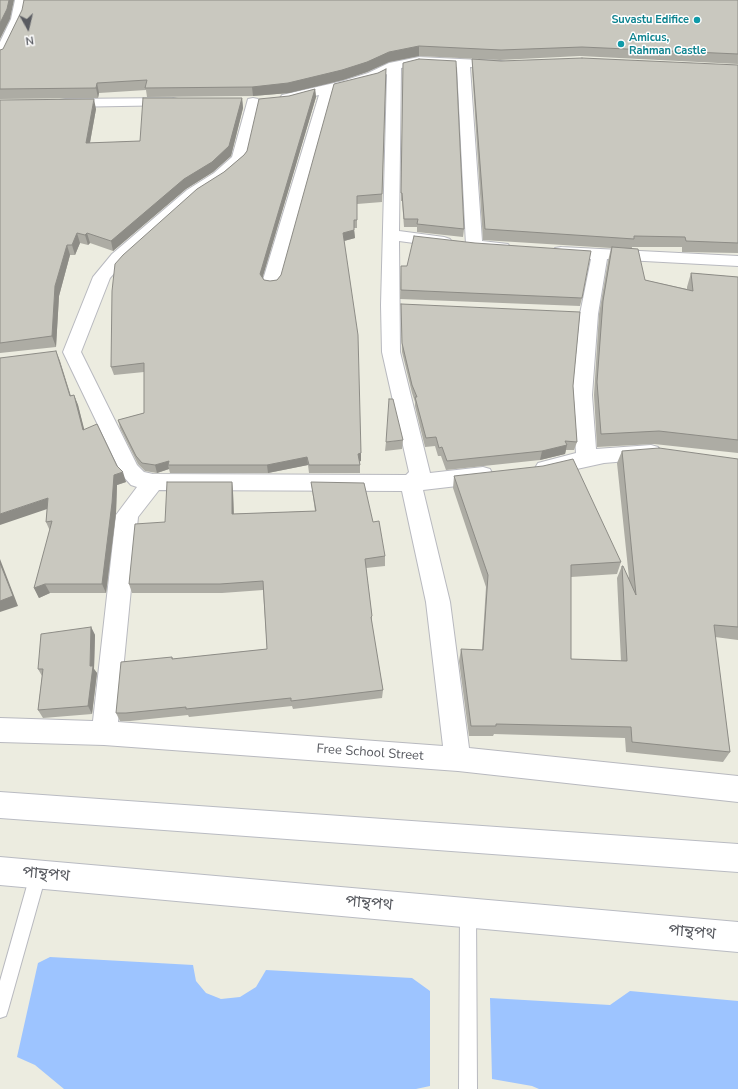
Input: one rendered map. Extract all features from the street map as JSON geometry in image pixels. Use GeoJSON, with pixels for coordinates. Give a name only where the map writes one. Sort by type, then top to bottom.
{"type":"FeatureCollection","features":[{"type":"Feature","properties":{"kind":"street"},"geometry":{"type":"LineString","coordinates":[[0,55],[11,19],[21,0]]}},
{"type":"Feature","properties":{"kind":"street"},"geometry":{"type":"LineString","coordinates":[[502,473],[411,483],[153,482],[138,479],[130,470],[65,353],[102,277],[118,258],[192,193],[219,176],[239,159],[258,101],[289,98],[327,89],[373,76],[394,66],[419,61],[514,65]]}},
{"type":"Feature","properties":{"kind":"street"},"geometry":{"type":"LineString","coordinates":[[463,63],[474,246]]}},
{"type":"Feature","properties":{"kind":"street"},"geometry":{"type":"LineString","coordinates":[[394,66],[392,235],[398,306],[391,352],[420,474],[411,483]]}},
{"type":"Feature","properties":{"kind":"street"},"geometry":{"type":"LineString","coordinates":[[271,283],[327,89]]}},
{"type":"Feature","properties":{"kind":"street"},"geometry":{"type":"LineString","coordinates":[[55,103],[190,102]]}},
{"type":"Feature","properties":{"kind":"street"},"geometry":{"type":"LineString","coordinates":[[392,235],[474,246],[514,248]]}},
{"type":"Feature","properties":{"kind":"street"},"geometry":{"type":"LineString","coordinates":[[545,250],[738,261]]}},
{"type":"Feature","properties":{"kind":"street"},"geometry":{"type":"LineString","coordinates":[[588,458],[582,395],[581,314],[600,254]]}},
{"type":"Feature","properties":{"kind":"street"},"geometry":{"type":"LineString","coordinates":[[525,470],[604,455],[654,452],[669,454]]}},
{"type":"Feature","properties":{"kind":"street"},"geometry":{"type":"LineString","coordinates":[[104,733],[127,515],[153,482]]}},
{"type":"Feature","properties":{"kind":"street"},"geometry":{"type":"LineString","coordinates":[[411,483],[438,602],[458,759]]}},
{"type":"Feature","properties":{"kind":"street","name":"Free School Street"},"geometry":{"type":"LineString","coordinates":[[0,730],[104,733],[458,759],[738,788]]}},
{"type":"Feature","properties":{"kind":"street"},"geometry":{"type":"LineString","coordinates":[[0,805],[738,858]]}},
{"type":"Feature","properties":{"kind":"street","name":"পান্থপথ"},"geometry":{"type":"LineString","coordinates":[[0,871],[738,937]]}},
{"type":"Feature","properties":{"kind":"lane"},"geometry":{"type":"LineString","coordinates":[[0,1010],[38,875]]}},
{"type":"Feature","properties":{"kind":"lane"},"geometry":{"type":"LineString","coordinates":[[468,912],[468,1089]]}},
{"type":"Feature","properties":{"kind":"water"},"geometry":{"type":"Polygon","coordinates":[[[50,957],[193,965],[196,981],[206,993],[221,999],[240,997],[256,987],[266,970],[412,978],[430,991],[430,1086],[416,1089],[64,1089],[35,1065],[17,1057],[38,963],[50,957]]]}},
{"type":"Feature","properties":{"kind":"water"},"geometry":{"type":"Polygon","coordinates":[[[630,991],[738,1001],[738,1089],[539,1089],[532,1086],[492,1079],[490,998],[610,1005],[630,991]]]}},
{"type":"Feature","properties":{"kind":"building"},"geometry":{"type":"Polygon","coordinates":[[[0,0],[9,0],[7,9],[0,23],[0,0]]]}},
{"type":"Feature","properties":{"kind":"building"},"geometry":{"type":"Polygon","coordinates":[[[24,0],[738,0],[738,54],[582,47],[501,50],[419,46],[389,52],[367,62],[342,70],[288,83],[252,87],[145,88],[147,80],[97,83],[96,88],[0,89],[0,50],[3,49],[22,10],[24,0]]]}},
{"type":"Feature","properties":{"kind":"building"},"geometry":{"type":"Polygon","coordinates":[[[582,58],[738,65],[738,243],[686,241],[685,237],[634,236],[634,239],[485,229],[472,59],[501,61],[582,58]]]}},
{"type":"Feature","properties":{"kind":"building"},"geometry":{"type":"Polygon","coordinates":[[[419,59],[456,61],[464,229],[417,224],[418,219],[404,219],[401,193],[403,63],[419,59]]]}},
{"type":"Feature","properties":{"kind":"building"},"geometry":{"type":"Polygon","coordinates":[[[386,69],[382,194],[357,196],[357,220],[354,220],[354,230],[343,233],[358,335],[361,453],[358,454],[360,465],[309,465],[307,457],[267,465],[168,465],[169,461],[155,465],[142,463],[136,456],[118,420],[144,413],[144,363],[111,367],[112,291],[115,264],[123,255],[197,189],[224,172],[244,155],[247,151],[259,99],[289,96],[315,89],[260,274],[264,280],[277,280],[281,275],[334,84],[378,73],[386,69]]]}},
{"type":"Feature","properties":{"kind":"building"},"geometry":{"type":"Polygon","coordinates":[[[143,98],[242,98],[229,146],[212,162],[184,179],[111,241],[87,233],[85,235],[77,233],[72,245],[67,245],[55,286],[52,336],[0,343],[0,100],[94,99],[86,143],[140,141],[143,98]]]}},
{"type":"Feature","properties":{"kind":"building"},"geometry":{"type":"Polygon","coordinates":[[[414,236],[475,243],[591,251],[582,298],[401,290],[401,266],[407,266],[414,236]]]}},
{"type":"Feature","properties":{"kind":"building"},"geometry":{"type":"Polygon","coordinates":[[[612,247],[638,249],[645,280],[693,291],[691,273],[738,277],[738,440],[659,431],[601,434],[597,382],[603,301],[612,247]]]}},
{"type":"Feature","properties":{"kind":"building"},"geometry":{"type":"Polygon","coordinates":[[[401,304],[580,312],[573,386],[577,442],[565,441],[567,445],[542,451],[447,461],[442,447],[439,448],[436,437],[426,438],[415,397],[417,397],[412,385],[402,343],[401,304]]]}},
{"type":"Feature","properties":{"kind":"building"},"geometry":{"type":"Polygon","coordinates":[[[56,351],[70,396],[74,395],[83,430],[97,424],[117,466],[123,472],[114,475],[102,584],[45,584],[34,588],[52,521],[46,522],[48,498],[0,514],[0,358],[56,351]]]}},
{"type":"Feature","properties":{"kind":"building"},"geometry":{"type":"Polygon","coordinates":[[[389,399],[393,399],[403,440],[386,442],[389,399]]]}},
{"type":"Feature","properties":{"kind":"building"},"geometry":{"type":"Polygon","coordinates":[[[659,448],[738,459],[738,627],[714,625],[730,752],[632,742],[631,727],[496,724],[496,726],[471,726],[461,649],[483,650],[488,575],[454,476],[543,466],[573,459],[621,562],[571,565],[571,659],[627,661],[622,566],[636,595],[622,451],[659,448]]]}},
{"type":"Feature","properties":{"kind":"building"},"geometry":{"type":"Polygon","coordinates":[[[167,482],[232,482],[232,514],[316,511],[311,482],[364,483],[373,522],[379,521],[385,556],[365,559],[371,617],[383,690],[291,701],[291,698],[186,709],[186,707],[116,713],[121,662],[172,657],[172,659],[267,649],[263,581],[220,584],[129,584],[135,524],[165,522],[167,482]]]}},
{"type":"Feature","properties":{"kind":"building"},"geometry":{"type":"Polygon","coordinates":[[[0,563],[13,596],[0,601],[0,563]]]}},
{"type":"Feature","properties":{"kind":"building"},"geometry":{"type":"Polygon","coordinates":[[[91,627],[90,666],[93,666],[88,706],[38,710],[43,669],[38,669],[41,634],[91,627]]]}},
{"type":"Feature","properties":{"kind":"place","name":"Suvastu Edifice"},"geometry":{"type":"Point","coordinates":[697,20]}},
{"type":"Feature","properties":{"kind":"place","name":"Amicus, Rahman Castle"},"geometry":{"type":"Point","coordinates":[621,44]}}]}
